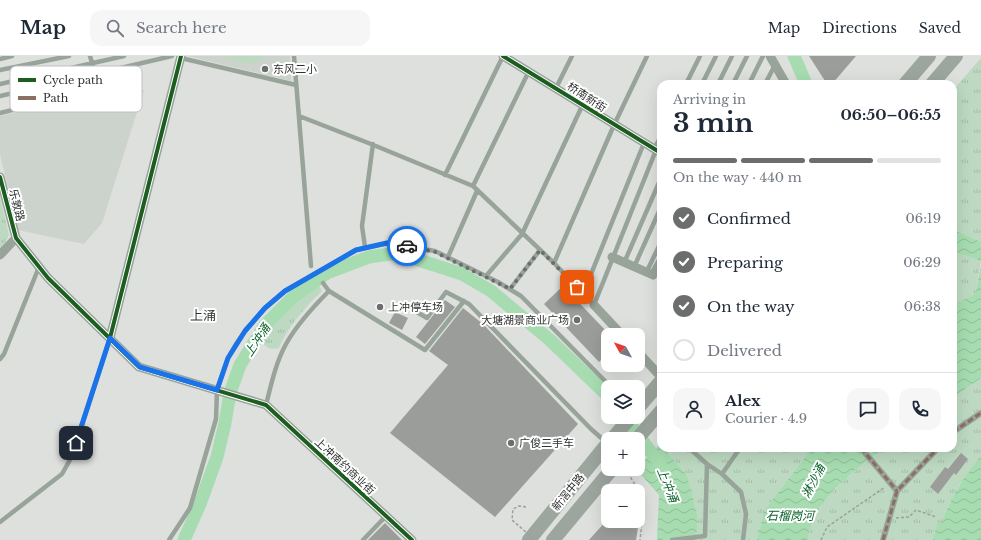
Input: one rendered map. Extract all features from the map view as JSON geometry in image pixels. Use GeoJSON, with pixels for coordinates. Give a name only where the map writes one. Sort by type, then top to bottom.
{"type":"FeatureCollection","features":[{"type":"Feature","properties":{"kind":"highway"},"geometry":{"type":"LineString","coordinates":[[908,80],[929,56]]}},
{"type":"Feature","properties":{"kind":"highway"},"geometry":{"type":"LineString","coordinates":[[935,80],[956,56]]}},
{"type":"Feature","properties":{"kind":"highway"},"geometry":{"type":"LineString","coordinates":[[645,400],[657,386]]}},
{"type":"Feature","properties":{"kind":"highway"},"geometry":{"type":"LineString","coordinates":[[644,432],[656,419]]}},
{"type":"Feature","properties":{"kind":"highway","name":"新滘中路"},"geometry":{"type":"LineString","coordinates":[[618,432],[624,424]]}},
{"type":"Feature","properties":{"kind":"highway","name":"新滘中路"},"geometry":{"type":"LineString","coordinates":[[529,540],[601,452]]}},
{"type":"Feature","properties":{"kind":"highway","name":"新滘中路"},"geometry":{"type":"LineString","coordinates":[[553,540],[606,476]]}},
{"type":"Feature","properties":{"kind":"street","name":"桥南新街"},"geometry":{"type":"LineString","coordinates":[[503,56],[657,150]]}},
{"type":"Feature","properties":{"kind":"street"},"geometry":{"type":"LineString","coordinates":[[770,56],[782,80]]}},
{"type":"Feature","properties":{"kind":"street"},"geometry":{"type":"LineString","coordinates":[[110,338],[178,57]]}},
{"type":"Feature","properties":{"kind":"street","name":"乐敦路"},"geometry":{"type":"LineString","coordinates":[[0,177],[16,238]]}},
{"type":"Feature","properties":{"kind":"street"},"geometry":{"type":"LineString","coordinates":[[0,256],[16,238],[39,267],[140,367],[266,405]]}},
{"type":"Feature","properties":{"kind":"street"},"geometry":{"type":"LineString","coordinates":[[612,257],[652,275],[657,267]]}},
{"type":"Feature","properties":{"kind":"street"},"geometry":{"type":"LineString","coordinates":[[594,305],[615,328]]}},
{"type":"Feature","properties":{"kind":"street"},"geometry":{"type":"LineString","coordinates":[[645,360],[657,373]]}},
{"type":"Feature","properties":{"kind":"street","name":"上冲南约商业街"},"geometry":{"type":"LineString","coordinates":[[266,405],[412,540]]}},
{"type":"Feature","properties":{"kind":"street"},"geometry":{"type":"LineString","coordinates":[[957,429],[981,413]]}},
{"type":"Feature","properties":{"kind":"street"},"geometry":{"type":"LineString","coordinates":[[864,452],[897,492]]}},
{"type":"Feature","properties":{"kind":"street"},"geometry":{"type":"LineString","coordinates":[[883,540],[891,518],[897,492],[934,452]]}},
{"type":"Feature","properties":{"kind":"lane"},"geometry":{"type":"LineString","coordinates":[[0,59],[12,56]]}},
{"type":"Feature","properties":{"kind":"lane"},"geometry":{"type":"LineString","coordinates":[[20,66],[69,56]]}},
{"type":"Feature","properties":{"kind":"lane"},"geometry":{"type":"LineString","coordinates":[[90,56],[93,66]]}},
{"type":"Feature","properties":{"kind":"lane"},"geometry":{"type":"LineString","coordinates":[[79,66],[124,56]]}},
{"type":"Feature","properties":{"kind":"lane"},"geometry":{"type":"LineString","coordinates":[[294,56],[311,266]]}},
{"type":"Feature","properties":{"kind":"lane"},"geometry":{"type":"LineString","coordinates":[[445,175],[503,56]]}},
{"type":"Feature","properties":{"kind":"lane"},"geometry":{"type":"LineString","coordinates":[[556,88],[572,56]]}},
{"type":"Feature","properties":{"kind":"lane"},"geometry":{"type":"LineString","coordinates":[[554,263],[614,124],[647,56]]}},
{"type":"Feature","properties":{"kind":"lane"},"geometry":{"type":"LineString","coordinates":[[688,80],[700,56]]}},
{"type":"Feature","properties":{"kind":"lane"},"geometry":{"type":"LineString","coordinates":[[704,80],[716,56]]}},
{"type":"Feature","properties":{"kind":"lane"},"geometry":{"type":"LineString","coordinates":[[720,80],[732,56]]}},
{"type":"Feature","properties":{"kind":"lane"},"geometry":{"type":"LineString","coordinates":[[735,80],[747,56]]}},
{"type":"Feature","properties":{"kind":"lane"},"geometry":{"type":"LineString","coordinates":[[751,80],[763,56]]}},
{"type":"Feature","properties":{"kind":"lane"},"geometry":{"type":"LineString","coordinates":[[134,66],[178,57],[296,85]]}},
{"type":"Feature","properties":{"kind":"lane"},"geometry":{"type":"LineString","coordinates":[[767,80],[775,65]]}},
{"type":"Feature","properties":{"kind":"lane"},"geometry":{"type":"LineString","coordinates":[[0,70],[10,68]]}},
{"type":"Feature","properties":{"kind":"lane"},"geometry":{"type":"LineString","coordinates":[[473,186],[529,71]]}},
{"type":"Feature","properties":{"kind":"lane"},"geometry":{"type":"LineString","coordinates":[[0,84],[10,82]]}},
{"type":"Feature","properties":{"kind":"lane"},"geometry":{"type":"LineString","coordinates":[[0,96],[10,94]]}},
{"type":"Feature","properties":{"kind":"lane"},"geometry":{"type":"LineString","coordinates":[[486,276],[522,234],[582,104]]}},
{"type":"Feature","properties":{"kind":"lane"},"geometry":{"type":"LineString","coordinates":[[0,113],[10,110]]}},
{"type":"Feature","properties":{"kind":"lane"},"geometry":{"type":"LineString","coordinates":[[299,116],[373,144],[473,186],[554,263],[594,305],[612,257],[657,150]]}},
{"type":"Feature","properties":{"kind":"lane"},"geometry":{"type":"LineString","coordinates":[[583,294],[644,143]]}},
{"type":"Feature","properties":{"kind":"lane"},"geometry":{"type":"LineString","coordinates":[[365,247],[362,226],[373,144]]}},
{"type":"Feature","properties":{"kind":"lane"},"geometry":{"type":"LineString","coordinates":[[624,263],[657,187]]}},
{"type":"Feature","properties":{"kind":"lane"},"geometry":{"type":"LineString","coordinates":[[448,257],[477,191]]}},
{"type":"Feature","properties":{"kind":"lane"},"geometry":{"type":"LineString","coordinates":[[634,267],[657,216]]}},
{"type":"Feature","properties":{"kind":"lane"},"geometry":{"type":"LineString","coordinates":[[169,540],[190,508],[216,418],[217,390],[228,358],[245,331],[265,308],[285,291],[356,250],[387,243],[435,252],[486,276],[521,296],[604,380]]}},
{"type":"Feature","properties":{"kind":"lane"},"geometry":{"type":"LineString","coordinates":[[510,289],[540,250]]}},
{"type":"Feature","properties":{"kind":"lane"},"geometry":{"type":"LineString","coordinates":[[646,273],[657,250]]}},
{"type":"Feature","properties":{"kind":"lane"},"geometry":{"type":"LineString","coordinates":[[0,359],[4,354],[39,267]]}},
{"type":"Feature","properties":{"kind":"lane"},"geometry":{"type":"LineString","coordinates":[[323,283],[329,291],[425,350],[464,301]]}},
{"type":"Feature","properties":{"kind":"lane"},"geometry":{"type":"LineString","coordinates":[[266,405],[286,343],[316,304],[329,291]]}},
{"type":"Feature","properties":{"kind":"lane"},"geometry":{"type":"LineString","coordinates":[[403,304],[427,318],[446,292],[464,301],[478,312],[591,430],[601,436]]}},
{"type":"Feature","properties":{"kind":"lane"},"geometry":{"type":"LineString","coordinates":[[0,522],[62,474],[71,458],[110,338]]}},
{"type":"Feature","properties":{"kind":"lane"},"geometry":{"type":"LineString","coordinates":[[694,452],[707,464],[722,474],[741,492],[746,514],[742,540]]}},
{"type":"Feature","properties":{"kind":"lane"},"geometry":{"type":"LineString","coordinates":[[722,474],[737,452]]}},
{"type":"Feature","properties":{"kind":"lane"},"geometry":{"type":"LineString","coordinates":[[672,540],[705,536],[707,464]]}},
{"type":"Feature","properties":{"kind":"lane"},"geometry":{"type":"LineString","coordinates":[[363,540],[386,516]]}},
{"type":"Feature","properties":{"kind":"path"},"geometry":{"type":"LineString","coordinates":[[630,476],[640,492],[643,514],[640,540]]}},
{"type":"Feature","properties":{"kind":"path"},"geometry":{"type":"LineString","coordinates":[[821,540],[827,527],[890,483]]}},
{"type":"Feature","properties":{"kind":"path"},"geometry":{"type":"LineString","coordinates":[[526,507],[519,506],[513,509],[512,520],[535,540]]}},
{"type":"Feature","properties":{"kind":"path"},"geometry":{"type":"LineString","coordinates":[[891,518],[909,517],[916,510],[936,517]]}},
{"type":"Feature","properties":{"kind":"shaded area","name":"东风二小"},"geometry":{"type":"Polygon","coordinates":[[[187,56],[290,56],[291,81],[187,56]]]}},
{"type":"Feature","properties":{"kind":"shaded area"},"geometry":{"type":"Polygon","coordinates":[[[17,112],[137,112],[102,223],[84,244],[18,230],[0,154],[0,116],[17,112]]]}},
{"type":"Feature","properties":{"kind":"green space"},"geometry":{"type":"Polygon","coordinates":[[[223,56],[266,56],[256,63],[246,63],[223,56]]]}},
{"type":"Feature","properties":{"kind":"green space"},"geometry":{"type":"Polygon","coordinates":[[[981,58],[981,242],[957,231],[957,85],[981,58]]]}},
{"type":"Feature","properties":{"kind":"green space"},"geometry":{"type":"Polygon","coordinates":[[[0,197],[9,235],[0,252],[0,197]]]}},
{"type":"Feature","properties":{"kind":"green space"},"geometry":{"type":"Polygon","coordinates":[[[957,252],[981,261],[975,294],[957,303],[957,252]]]}},
{"type":"Feature","properties":{"kind":"green space"},"geometry":{"type":"Polygon","coordinates":[[[318,284],[322,291],[298,317],[279,348],[272,349],[266,347],[263,343],[271,326],[286,310],[318,284]]]}},
{"type":"Feature","properties":{"kind":"green space"},"geometry":{"type":"Polygon","coordinates":[[[981,378],[981,456],[959,485],[947,508],[941,525],[937,523],[933,540],[808,540],[810,528],[824,501],[845,479],[879,452],[957,452],[957,395],[981,378]]]}},
{"type":"Feature","properties":{"kind":"green space"},"geometry":{"type":"Polygon","coordinates":[[[667,452],[809,452],[764,511],[757,540],[696,540],[698,518],[687,475],[667,452]]]}},
{"type":"Feature","properties":{"kind":"water"},"geometry":{"type":"Polygon","coordinates":[[[957,231],[981,242],[981,261],[957,252],[957,231]]]}},
{"type":"Feature","properties":{"kind":"water"},"geometry":{"type":"Polygon","coordinates":[[[981,266],[981,378],[957,395],[957,303],[975,294],[981,266]]]}},
{"type":"Feature","properties":{"kind":"water"},"geometry":{"type":"Polygon","coordinates":[[[657,447],[657,452],[667,452],[687,475],[698,518],[696,540],[657,540],[659,495],[642,476],[645,476],[645,460],[657,447]]]}},
{"type":"Feature","properties":{"kind":"water","name":"石榴岗河"},"geometry":{"type":"Polygon","coordinates":[[[809,452],[879,452],[848,477],[826,499],[811,525],[808,540],[757,540],[764,511],[809,452]]]}},
{"type":"Feature","properties":{"kind":"water"},"geometry":{"type":"Polygon","coordinates":[[[981,456],[981,540],[933,540],[937,523],[941,524],[958,488],[968,472],[981,456]]]}},
{"type":"Feature","properties":{"kind":"building"},"geometry":{"type":"Polygon","coordinates":[[[809,56],[856,56],[835,80],[824,80],[809,56]]]}},
{"type":"Feature","properties":{"kind":"building","name":"大塘湖景商业广场"},"geometry":{"type":"Polygon","coordinates":[[[563,286],[603,328],[601,328],[601,360],[599,362],[544,304],[563,286]]]}},
{"type":"Feature","properties":{"kind":"building"},"geometry":{"type":"Polygon","coordinates":[[[445,300],[455,307],[425,344],[416,337],[445,300]]]}},
{"type":"Feature","properties":{"kind":"building"},"geometry":{"type":"Polygon","coordinates":[[[463,308],[483,324],[578,424],[495,517],[390,433],[448,365],[429,351],[463,308]]]}},
{"type":"Feature","properties":{"kind":"building"},"geometry":{"type":"Polygon","coordinates":[[[395,312],[408,318],[402,330],[389,323],[395,312]]]}},
{"type":"Feature","properties":{"kind":"building"},"geometry":{"type":"Polygon","coordinates":[[[961,453],[968,459],[956,475],[954,473],[938,494],[930,487],[945,467],[948,469],[961,453]]]}},
{"type":"Feature","properties":{"kind":"building"},"geometry":{"type":"Polygon","coordinates":[[[385,523],[402,540],[368,540],[385,523]]]}},
{"type":"Feature","properties":{"kind":"building"},"geometry":{"type":"Polygon","coordinates":[[[601,527],[601,528],[638,528],[636,540],[589,540],[601,527]]]}},
{"type":"Feature","properties":{"kind":"waterway"},"geometry":{"type":"LineString","coordinates":[[794,56],[804,80]]}},
{"type":"Feature","properties":{"kind":"waterway","name":"上冲涌"},"geometry":{"type":"LineString","coordinates":[[184,540],[200,504],[217,457],[230,393],[240,365],[265,325],[293,297],[327,273],[369,257],[397,253],[462,274],[491,291],[550,340],[601,389]]}},
{"type":"Feature","properties":{"kind":"waterway","name":"上冲涌"},"geometry":{"type":"LineString","coordinates":[[630,424],[662,467]]}},
{"type":"Feature","properties":{"kind":"marked path"},"geometry":{"type":"LineString","coordinates":[[957,429],[981,413]]}},
{"type":"Feature","properties":{"kind":"marked path"},"geometry":{"type":"LineString","coordinates":[[864,452],[897,491]]}},
{"type":"Feature","properties":{"kind":"marked path"},"geometry":{"type":"LineString","coordinates":[[883,540],[897,491],[934,452]]}},
{"type":"Feature","properties":{"kind":"cycle path"},"geometry":{"type":"LineString","coordinates":[[110,338],[181,56]]}},
{"type":"Feature","properties":{"kind":"cycle path"},"geometry":{"type":"LineString","coordinates":[[503,56],[657,151]]}},
{"type":"Feature","properties":{"kind":"cycle path"},"geometry":{"type":"LineString","coordinates":[[0,177],[16,238],[48,278],[139,367],[266,405],[412,540]]}},
{"type":"Feature","properties":{"kind":"way so far"},"geometry":{"type":"LineString","coordinates":[[407,246],[435,252],[455,260],[510,289],[540,250],[577,287]]}},
{"type":"Feature","properties":{"kind":"place","name":"东风二小"},"geometry":{"type":"Point","coordinates":[265,69]}},
{"type":"Feature","properties":{"kind":"place","name":"上冲停车场"},"geometry":{"type":"Point","coordinates":[380,307]}},
{"type":"Feature","properties":{"kind":"place","name":"大塘湖景商业广场"},"geometry":{"type":"Point","coordinates":[577,320]}},
{"type":"Feature","properties":{"kind":"place","name":"广俊二手车"},"geometry":{"type":"Point","coordinates":[511,443]}},
{"type":"Feature","properties":{"kind":"district","name":"上涌"},"geometry":{"type":"Point","coordinates":[203,315]}},
{"type":"Feature","properties":{"kind":"route"},"geometry":{"type":"LineString","coordinates":[[76,443],[110,338],[140,367],[217,390],[228,358],[245,331],[265,308],[285,291],[356,250],[372,245],[387,243],[407,246]]}},
{"type":"Feature","properties":{"kind":"water label","name":"淋沙涌"},"geometry":{"type":"Point","coordinates":[813,481]}}]}
